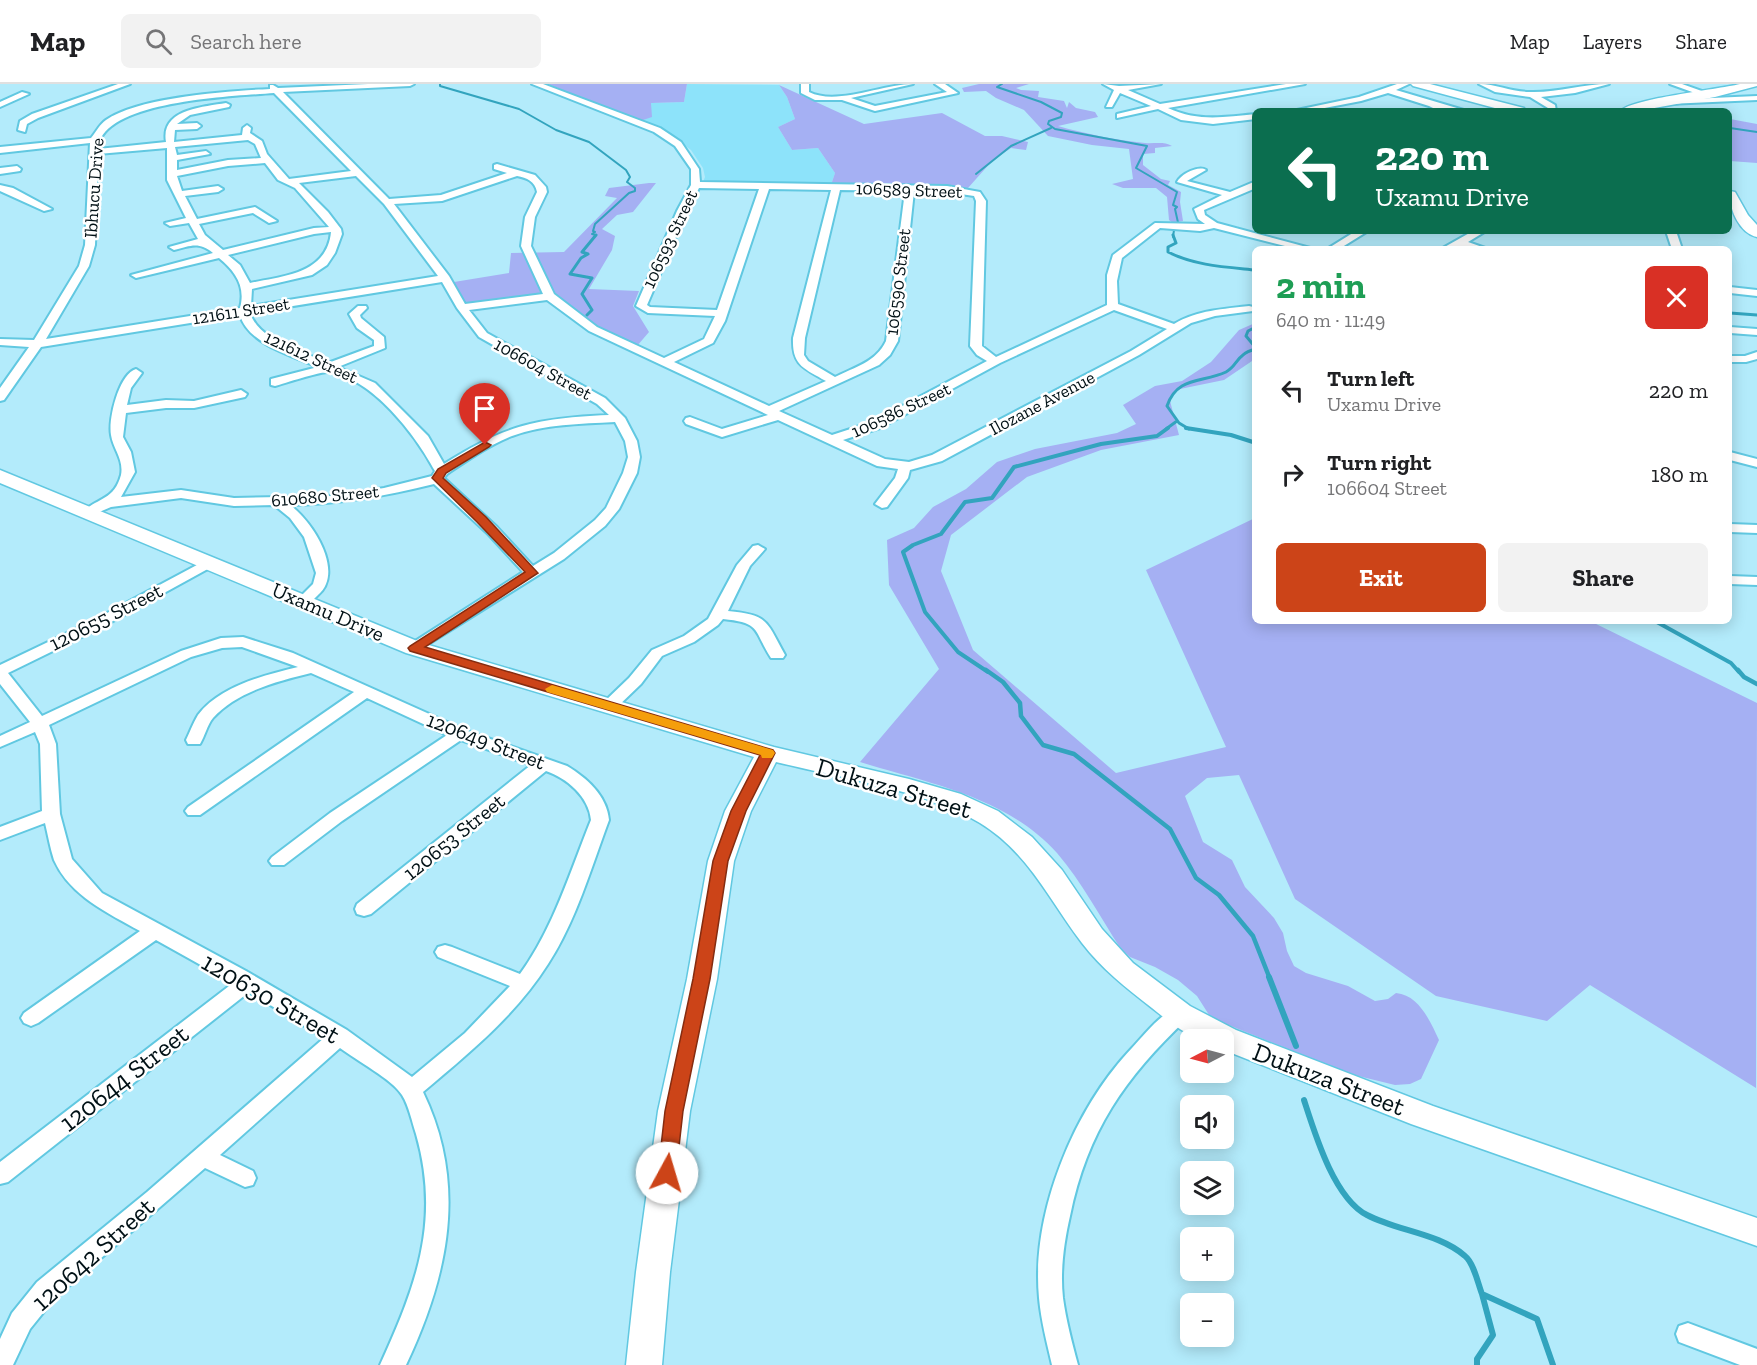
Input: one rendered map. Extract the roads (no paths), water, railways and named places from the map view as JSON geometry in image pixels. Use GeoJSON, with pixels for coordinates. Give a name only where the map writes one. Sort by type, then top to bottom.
{"type":"FeatureCollection","features":[{"type":"Feature","properties":{"kind":"main road"},"geometry":{"type":"LineString","coordinates":[[1417,84],[1509,108]]}},
{"type":"Feature","properties":{"kind":"main road"},"geometry":{"type":"LineString","coordinates":[[1637,108],[1659,102],[1709,95],[1753,84]]}},
{"type":"Feature","properties":{"kind":"main road"},"geometry":{"type":"LineString","coordinates":[[1733,210],[1757,233]]}},
{"type":"Feature","properties":{"kind":"main road","name":"Uxamu Drive"},"geometry":{"type":"LineString","coordinates":[[0,476],[414,648],[768,753]]}},
{"type":"Feature","properties":{"kind":"main road"},"geometry":{"type":"LineString","coordinates":[[644,1365],[653,1272],[674,1111],[702,979],[719,869],[738,811],[768,753]]}},
{"type":"Feature","properties":{"kind":"main road","name":"Dukuza Street"},"geometry":{"type":"LineString","coordinates":[[768,753],[909,787],[952,800],[989,817],[1031,851],[1052,876],[1108,956],[1180,1014],[1225,1038],[1477,1135],[1757,1232]]}},
{"type":"Feature","properties":{"kind":"street"},"geometry":{"type":"LineString","coordinates":[[22,130],[22,124],[28,119],[126,84]]}},
{"type":"Feature","properties":{"kind":"street","name":"Ibhucu Drive"},"geometry":{"type":"LineString","coordinates":[[0,397],[37,344],[84,266],[90,245],[94,140],[102,124],[123,112],[190,90],[224,87],[410,84]]}},
{"type":"Feature","properties":{"kind":"street","name":"106593 Street"},"geometry":{"type":"LineString","coordinates":[[536,84],[667,136],[678,144],[695,169],[696,185],[682,211],[641,306],[648,310],[720,313]]}},
{"type":"Feature","properties":{"kind":"street"},"geometry":{"type":"LineString","coordinates":[[805,84],[805,93],[814,98],[829,100],[909,84]]}},
{"type":"Feature","properties":{"kind":"street"},"geometry":{"type":"LineString","coordinates":[[842,98],[875,109],[954,93],[939,84]]}},
{"type":"Feature","properties":{"kind":"street"},"geometry":{"type":"LineString","coordinates":[[1107,84],[1178,116],[1199,121],[1252,116]]}},
{"type":"Feature","properties":{"kind":"street"},"geometry":{"type":"LineString","coordinates":[[1118,89],[1157,84]]}},
{"type":"Feature","properties":{"kind":"street"},"geometry":{"type":"LineString","coordinates":[[1120,116],[1158,107],[1301,84]]}},
{"type":"Feature","properties":{"kind":"street"},"geometry":{"type":"LineString","coordinates":[[1313,108],[1346,102],[1405,84]]}},
{"type":"Feature","properties":{"kind":"street"},"geometry":{"type":"LineString","coordinates":[[1483,84],[1503,91],[1531,94],[1565,93],[1605,84]]}},
{"type":"Feature","properties":{"kind":"street"},"geometry":{"type":"LineString","coordinates":[[1674,84],[1709,95]]}},
{"type":"Feature","properties":{"kind":"street"},"geometry":{"type":"LineString","coordinates":[[95,85],[113,88]]}},
{"type":"Feature","properties":{"kind":"street","name":"106604 Street"},"geometry":{"type":"LineString","coordinates":[[273,87],[387,202],[445,278],[462,308],[489,339],[601,400],[619,417],[631,441],[634,457],[630,473],[616,501],[600,523],[586,536],[532,573],[414,648]]}},
{"type":"Feature","properties":{"kind":"street"},"geometry":{"type":"LineString","coordinates":[[283,95],[313,87]]}},
{"type":"Feature","properties":{"kind":"street"},"geometry":{"type":"LineString","coordinates":[[1109,105],[1118,89]]}},
{"type":"Feature","properties":{"kind":"street"},"geometry":{"type":"LineString","coordinates":[[1388,90],[1433,108]]}},
{"type":"Feature","properties":{"kind":"street"},"geometry":{"type":"LineString","coordinates":[[0,105],[26,94]]}},
{"type":"Feature","properties":{"kind":"street"},"geometry":{"type":"LineString","coordinates":[[1531,94],[1552,108]]}},
{"type":"Feature","properties":{"kind":"street"},"geometry":{"type":"LineString","coordinates":[[1659,102],[1757,98]]}},
{"type":"Feature","properties":{"kind":"street"},"geometry":{"type":"LineString","coordinates":[[225,105],[187,113],[175,121],[169,135],[173,158],[171,174],[174,186],[206,243],[236,267],[247,286],[303,274],[322,265],[331,251],[337,234],[336,229],[301,184]]}},
{"type":"Feature","properties":{"kind":"street"},"geometry":{"type":"LineString","coordinates":[[171,128],[197,126]]}},
{"type":"Feature","properties":{"kind":"street"},"geometry":{"type":"LineString","coordinates":[[94,152],[171,145],[247,132],[259,143],[260,152],[271,164],[270,172],[285,182],[301,184],[358,173]]}},
{"type":"Feature","properties":{"kind":"street"},"geometry":{"type":"LineString","coordinates":[[0,150],[94,140]]}},
{"type":"Feature","properties":{"kind":"street"},"geometry":{"type":"LineString","coordinates":[[173,158],[206,154]]}},
{"type":"Feature","properties":{"kind":"street"},"geometry":{"type":"LineString","coordinates":[[171,174],[230,163],[265,160]]}},
{"type":"Feature","properties":{"kind":"street"},"geometry":{"type":"LineString","coordinates":[[462,308],[549,296],[526,246],[530,217],[542,192],[541,187],[532,177],[497,166]]}},
{"type":"Feature","properties":{"kind":"street"},"geometry":{"type":"LineString","coordinates":[[0,171],[17,170]]}},
{"type":"Feature","properties":{"kind":"street"},"geometry":{"type":"LineString","coordinates":[[1202,170],[1183,179],[1182,182],[1232,195]]}},
{"type":"Feature","properties":{"kind":"street"},"geometry":{"type":"LineString","coordinates":[[387,202],[442,198],[518,173]]}},
{"type":"Feature","properties":{"kind":"street","name":"106589 Street"},"geometry":{"type":"LineString","coordinates":[[696,185],[964,191],[981,196],[975,339],[981,354],[996,361]]}},
{"type":"Feature","properties":{"kind":"street"},"geometry":{"type":"LineString","coordinates":[[665,362],[709,340],[719,321],[765,186]]}},
{"type":"Feature","properties":{"kind":"street"},"geometry":{"type":"LineString","coordinates":[[1252,186],[1198,209],[1202,218],[1214,225],[1252,232]]}},
{"type":"Feature","properties":{"kind":"street"},"geometry":{"type":"LineString","coordinates":[[834,381],[804,363],[798,355],[799,338],[836,187]]}},
{"type":"Feature","properties":{"kind":"street"},"geometry":{"type":"LineString","coordinates":[[0,188],[10,190],[47,209]]}},
{"type":"Feature","properties":{"kind":"street"},"geometry":{"type":"LineString","coordinates":[[179,195],[218,189]]}},
{"type":"Feature","properties":{"kind":"street","name":"106590 Street"},"geometry":{"type":"LineString","coordinates":[[690,421],[722,434],[775,412],[834,381],[875,363],[886,353],[892,341],[910,189]]}},
{"type":"Feature","properties":{"kind":"street"},"geometry":{"type":"LineString","coordinates":[[170,223],[255,210],[272,221]]}},
{"type":"Feature","properties":{"kind":"street"},"geometry":{"type":"LineString","coordinates":[[1175,328],[1113,306],[1114,264],[1117,257],[1158,225],[1200,228],[1214,225]]}},
{"type":"Feature","properties":{"kind":"street"},"geometry":{"type":"LineString","coordinates":[[136,274],[314,231],[336,229]]}},
{"type":"Feature","properties":{"kind":"street"},"geometry":{"type":"LineString","coordinates":[[1265,234],[1300,246]]}},
{"type":"Feature","properties":{"kind":"street"},"geometry":{"type":"LineString","coordinates":[[1337,246],[1358,234]]}},
{"type":"Feature","properties":{"kind":"street"},"geometry":{"type":"LineString","coordinates":[[1452,246],[1474,234]]}},
{"type":"Feature","properties":{"kind":"street"},"geometry":{"type":"LineString","coordinates":[[174,247],[195,242],[206,243]]}},
{"type":"Feature","properties":{"kind":"street"},"geometry":{"type":"LineString","coordinates":[[1459,242],[1473,246]]}},
{"type":"Feature","properties":{"kind":"street","name":"121611 Street"},"geometry":{"type":"LineString","coordinates":[[0,342],[37,344],[445,278]]}},
{"type":"Feature","properties":{"kind":"street","name":"121612 Street"},"geometry":{"type":"LineString","coordinates":[[247,286],[248,298],[244,311],[247,321],[256,331],[272,342],[328,368],[362,380],[396,409],[424,439],[440,475],[532,573]]}},
{"type":"Feature","properties":{"kind":"street"},"geometry":{"type":"LineString","coordinates":[[1732,290],[1757,292]]}},
{"type":"Feature","properties":{"kind":"street","name":"106586 Street"},"geometry":{"type":"LineString","coordinates":[[549,296],[593,329],[833,440],[876,425],[996,361],[1113,306]]}},
{"type":"Feature","properties":{"kind":"street"},"geometry":{"type":"LineString","coordinates":[[275,382],[328,368],[379,348],[380,339],[355,319],[354,314],[362,308]]}},
{"type":"Feature","properties":{"kind":"street","name":"Ilozane Avenue"},"geometry":{"type":"LineString","coordinates":[[833,440],[882,463],[905,466],[937,458],[1095,375],[1175,328],[1205,315],[1249,309]]}},
{"type":"Feature","properties":{"kind":"street"},"geometry":{"type":"LineString","coordinates":[[1732,330],[1757,332]]}},
{"type":"Feature","properties":{"kind":"street"},"geometry":{"type":"LineString","coordinates":[[1732,358],[1746,359],[1757,355]]}},
{"type":"Feature","properties":{"kind":"street"},"geometry":{"type":"LineString","coordinates":[[111,502],[125,481],[128,472],[125,452],[117,437],[117,425],[125,388],[136,373]]}},
{"type":"Feature","properties":{"kind":"street"},"geometry":{"type":"LineString","coordinates":[[121,410],[166,404],[186,405],[241,394]]}},
{"type":"Feature","properties":{"kind":"street","name":"610680 Street"},"geometry":{"type":"LineString","coordinates":[[90,512],[111,502],[181,495],[234,502],[279,502],[355,497],[440,475],[485,445],[522,429],[554,422],[619,417]]}},
{"type":"Feature","properties":{"kind":"street"},"geometry":{"type":"LineString","coordinates":[[1732,457],[1757,463]]}},
{"type":"Feature","properties":{"kind":"street"},"geometry":{"type":"LineString","coordinates":[[882,504],[905,472],[905,466]]}},
{"type":"Feature","properties":{"kind":"street"},"geometry":{"type":"LineString","coordinates":[[279,502],[295,515],[311,537],[323,573],[323,582],[303,601]]}},
{"type":"Feature","properties":{"kind":"street"},"geometry":{"type":"LineString","coordinates":[[1732,528],[1757,529]]}},
{"type":"Feature","properties":{"kind":"street"},"geometry":{"type":"LineString","coordinates":[[610,705],[635,681],[657,653],[703,631],[719,614],[744,565],[758,549]]}},
{"type":"Feature","properties":{"kind":"street","name":"120655 Street"},"geometry":{"type":"LineString","coordinates":[[0,672],[99,623],[210,562]]}},
{"type":"Feature","properties":{"kind":"street"},"geometry":{"type":"LineString","coordinates":[[1732,580],[1757,581]]}},
{"type":"Feature","properties":{"kind":"street"},"geometry":{"type":"LineString","coordinates":[[719,614],[745,617],[760,623],[777,655]]}},
{"type":"Feature","properties":{"kind":"street","name":"120649 Street"},"geometry":{"type":"LineString","coordinates":[[0,742],[186,654],[220,643],[235,641],[254,644],[459,734],[561,770],[581,785],[599,808],[600,820],[564,912],[541,960],[524,984],[472,1039],[411,1090]]}},
{"type":"Feature","properties":{"kind":"street"},"geometry":{"type":"LineString","coordinates":[[194,740],[206,716],[218,705],[253,687],[311,668]]}},
{"type":"Feature","properties":{"kind":"street","name":"120630 Street"},"geometry":{"type":"LineString","coordinates":[[0,672],[39,724],[48,744],[51,814],[63,859],[81,884],[95,898],[248,982],[340,1036],[411,1090]]}},
{"type":"Feature","properties":{"kind":"street"},"geometry":{"type":"LineString","coordinates":[[194,811],[367,692]]}},
{"type":"Feature","properties":{"kind":"street"},"geometry":{"type":"LineString","coordinates":[[278,861],[336,817],[459,734]]}},
{"type":"Feature","properties":{"kind":"street","name":"120653 Street"},"geometry":{"type":"LineString","coordinates":[[364,909],[544,764]]}},
{"type":"Feature","properties":{"kind":"street"},"geometry":{"type":"LineString","coordinates":[[0,834],[51,814]]}},
{"type":"Feature","properties":{"kind":"street"},"geometry":{"type":"LineString","coordinates":[[31,1018],[154,931]]}},
{"type":"Feature","properties":{"kind":"street"},"geometry":{"type":"LineString","coordinates":[[445,952],[524,984]]}},
{"type":"Feature","properties":{"kind":"street","name":"120644 Street"},"geometry":{"type":"LineString","coordinates":[[0,1175],[115,1083],[248,982]]}},
{"type":"Feature","properties":{"kind":"street"},"geometry":{"type":"LineString","coordinates":[[1065,1365],[1051,1297],[1052,1246],[1060,1197],[1073,1155],[1102,1100],[1147,1043],[1180,1014]]}},
{"type":"Feature","properties":{"kind":"street","name":"120642 Street"},"geometry":{"type":"LineString","coordinates":[[0,1365],[21,1321],[46,1290],[203,1157],[340,1036]]}},
{"type":"Feature","properties":{"kind":"street"},"geometry":{"type":"LineString","coordinates":[[393,1365],[408,1336],[425,1288],[438,1235],[438,1190],[433,1147],[411,1090]]}},
{"type":"Feature","properties":{"kind":"street"},"geometry":{"type":"LineString","coordinates":[[203,1157],[245,1178]]}},
{"type":"Feature","properties":{"kind":"street"},"geometry":{"type":"LineString","coordinates":[[1688,1334],[1757,1360]]}},
{"type":"Feature","properties":{"kind":"waterway"},"geometry":{"type":"LineString","coordinates":[[440,84],[440,86],[519,109],[556,130],[589,142],[626,170],[630,177],[627,182],[635,188],[635,191],[629,193],[595,224],[593,231],[595,232],[592,234],[596,235]]}},
{"type":"Feature","properties":{"kind":"waterway"},"geometry":{"type":"LineString","coordinates":[[1002,84],[997,87],[1041,102],[1062,113],[1061,117],[1049,121],[1048,124],[1055,129],[1147,146],[1136,168],[1177,192],[1173,205],[1177,207],[1175,209],[1179,227],[1174,230],[1173,236]]}},
{"type":"Feature","properties":{"kind":"waterway"},"geometry":{"type":"LineString","coordinates":[[976,174],[1011,146],[1051,128]]}},
{"type":"Feature","properties":{"kind":"waterway"},"geometry":{"type":"LineString","coordinates":[[1732,128],[1757,132]]}},
{"type":"Feature","properties":{"kind":"waterway"},"geometry":{"type":"LineString","coordinates":[[587,315],[592,310],[582,294],[592,278],[570,274],[581,258],[588,254],[582,252],[596,235]]}},
{"type":"Feature","properties":{"kind":"waterway"},"geometry":{"type":"LineString","coordinates":[[1173,236],[1176,243],[1168,247],[1168,252],[1179,257],[1211,265],[1252,270]]}},
{"type":"Feature","properties":{"kind":"waterway"},"geometry":{"type":"LineString","coordinates":[[1732,313],[1757,315]]}},
{"type":"Feature","properties":{"kind":"waterway"},"geometry":{"type":"LineString","coordinates":[[1252,329],[1246,336],[1252,343]]}},
{"type":"Feature","properties":{"kind":"waterway"},"geometry":{"type":"LineString","coordinates":[[1188,428],[1179,423],[1167,406],[1171,396],[1184,385],[1226,372],[1244,354],[1252,350]]}},
{"type":"Feature","properties":{"kind":"waterway"},"geometry":{"type":"LineString","coordinates":[[1166,429],[1177,421]]}},
{"type":"Feature","properties":{"kind":"waterway"},"geometry":{"type":"LineString","coordinates":[[988,672],[958,652],[925,612],[903,552],[913,545],[941,534],[965,502],[992,498],[1014,467],[1101,444],[1157,436],[1168,428]]}},
{"type":"Feature","properties":{"kind":"waterway"},"geometry":{"type":"LineString","coordinates":[[1188,428],[1231,435],[1252,442]]}},
{"type":"Feature","properties":{"kind":"waterway"},"geometry":{"type":"LineString","coordinates":[[1660,624],[1731,663],[1739,672]]}},
{"type":"Feature","properties":{"kind":"waterway"},"geometry":{"type":"LineString","coordinates":[[986,670],[1003,682],[1020,703],[1021,716],[1043,745],[1074,754],[1170,829],[1196,878],[1219,895],[1253,936],[1270,979]]}},
{"type":"Feature","properties":{"kind":"waterway"},"geometry":{"type":"LineString","coordinates":[[1738,670],[1744,677],[1757,684]]}},
{"type":"Feature","properties":{"kind":"waterway"},"geometry":{"type":"LineString","coordinates":[[1269,977],[1296,1046]]}},
{"type":"Feature","properties":{"kind":"waterway"},"geometry":{"type":"LineString","coordinates":[[1304,1100],[1327,1164],[1335,1180],[1355,1207],[1379,1220],[1455,1248],[1468,1259],[1482,1294]]}},
{"type":"Feature","properties":{"kind":"waterway"},"geometry":{"type":"LineString","coordinates":[[1477,1365],[1477,1359],[1493,1335],[1482,1294]]}},
{"type":"Feature","properties":{"kind":"waterway"},"geometry":{"type":"LineString","coordinates":[[1482,1294],[1537,1319],[1553,1365]]}}]}
